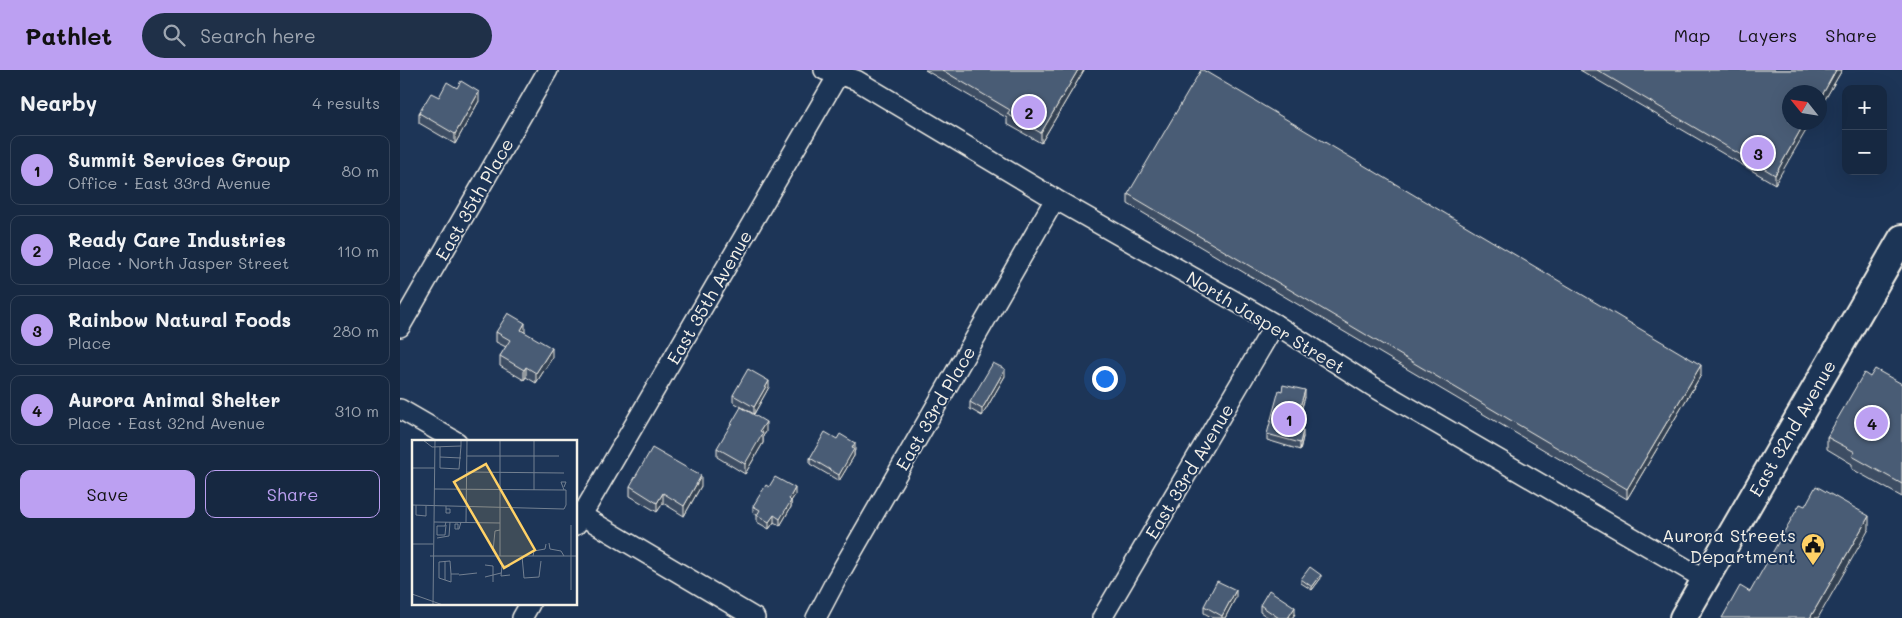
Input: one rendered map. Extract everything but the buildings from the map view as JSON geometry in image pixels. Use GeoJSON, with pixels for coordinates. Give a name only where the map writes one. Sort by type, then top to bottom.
{"type":"FeatureCollection","features":[{"type":"Feature","properties":{"kind":"street","name":"East 35th Place"},"geometry":{"type":"LineString","coordinates":[[400,327],[548,70]]}},
{"type":"Feature","properties":{"kind":"street","name":"North Jasper Street"},"geometry":{"type":"LineString","coordinates":[[834,72],[856,80],[1055,199],[1276,324],[1372,386],[1706,580]]}},
{"type":"Feature","properties":{"kind":"street","name":"East 35th Avenue"},"geometry":{"type":"LineString","coordinates":[[578,517],[834,72]]}},
{"type":"Feature","properties":{"kind":"street","name":"East 33rd Place"},"geometry":{"type":"LineString","coordinates":[[816,618],[1055,199]]}},
{"type":"Feature","properties":{"kind":"street","name":"East 32nd Avenue"},"geometry":{"type":"LineString","coordinates":[[1683,618],[1902,238]]}},
{"type":"Feature","properties":{"kind":"street","name":"East 33rd Avenue"},"geometry":{"type":"LineString","coordinates":[[1102,618],[1276,324]]}},
{"type":"Feature","properties":{"kind":"street"},"geometry":{"type":"LineString","coordinates":[[400,408],[454,440]]}},
{"type":"Feature","properties":{"kind":"street"},"geometry":{"type":"LineString","coordinates":[[578,517],[755,618]]}},
{"type":"Feature","properties":{"kind":"street"},"geometry":{"type":"LineString","coordinates":[[522,618],[529,606]]}},
{"type":"Feature","properties":{"kind":"place","name":"Ready Care Industries"},"geometry":{"type":"Point","coordinates":[1029,112]}},
{"type":"Feature","properties":{"kind":"place","name":"Rainbow Natural Foods"},"geometry":{"type":"Point","coordinates":[1758,153]}},
{"type":"Feature","properties":{"kind":"place","name":"Summit Services Group"},"geometry":{"type":"Point","coordinates":[1289,419]}},
{"type":"Feature","properties":{"kind":"place","name":"Aurora Animal Shelter"},"geometry":{"type":"Point","coordinates":[1872,423]}},
{"type":"Feature","properties":{"kind":"place","name":"Aurora Streets Department"},"geometry":{"type":"Point","coordinates":[1813,566]}}]}
